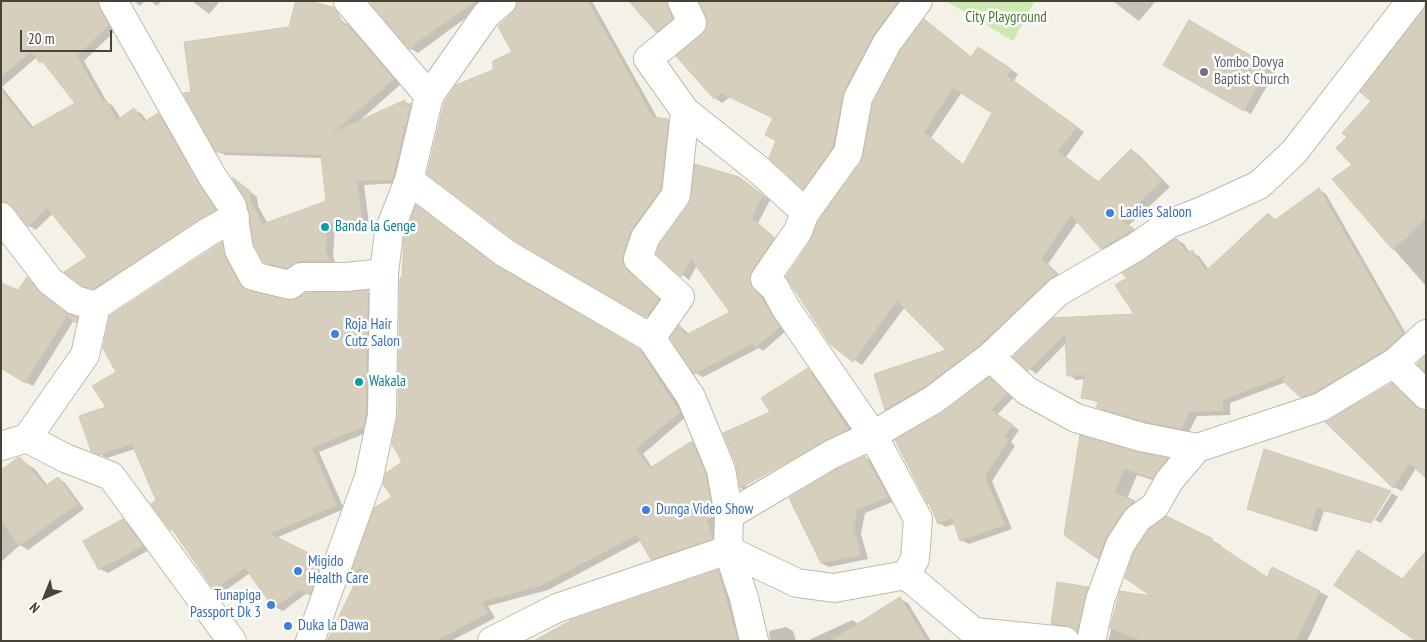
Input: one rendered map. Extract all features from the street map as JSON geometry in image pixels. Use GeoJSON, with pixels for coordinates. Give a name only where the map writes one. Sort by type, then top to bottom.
{"type":"FeatureCollection","features":[{"type":"Feature","properties":{"kind":"street"},"geometry":{"type":"LineString","coordinates":[[113,1],[212,176],[232,206],[239,250],[254,276],[290,285],[301,277],[384,273]]}},
{"type":"Feature","properties":{"kind":"street"},"geometry":{"type":"LineString","coordinates":[[348,1],[429,96]]}},
{"type":"Feature","properties":{"kind":"street"},"geometry":{"type":"LineString","coordinates":[[310,641],[369,477],[382,416],[384,273],[389,232],[409,180],[429,96],[486,15],[502,1]]}},
{"type":"Feature","properties":{"kind":"street"},"geometry":{"type":"LineString","coordinates":[[682,1],[692,23],[648,59],[685,112],[760,171],[805,213]]}},
{"type":"Feature","properties":{"kind":"street"},"geometry":{"type":"LineString","coordinates":[[906,575],[915,559],[918,519],[873,435],[785,307],[775,288],[765,278],[798,231],[805,213],[848,153],[858,98],[888,43],[918,1]]}},
{"type":"Feature","properties":{"kind":"street"},"geometry":{"type":"LineString","coordinates":[[729,515],[832,454],[873,435],[933,400],[990,357],[1058,292],[1136,247],[1169,224],[1202,212],[1259,185],[1294,152],[1411,1]]}},
{"type":"Feature","properties":{"kind":"street"},"geometry":{"type":"LineString","coordinates":[[652,338],[680,297],[638,259],[645,238],[676,195],[685,112]]}},
{"type":"Feature","properties":{"kind":"street"},"geometry":{"type":"LineString","coordinates":[[409,180],[505,254],[652,338],[691,397],[721,470],[729,515],[728,550],[744,598],[754,641]]}},
{"type":"Feature","properties":{"kind":"street"},"geometry":{"type":"LineString","coordinates":[[1,217],[50,282],[75,300],[96,306]]}},
{"type":"Feature","properties":{"kind":"street"},"geometry":{"type":"LineString","coordinates":[[1,446],[27,438],[85,355],[96,306],[208,232],[235,217]]}},
{"type":"Feature","properties":{"kind":"street"},"geometry":{"type":"LineString","coordinates":[[990,357],[1027,391],[1076,418],[1141,437],[1197,448],[1321,407],[1394,364],[1426,334]]}},
{"type":"Feature","properties":{"kind":"street"},"geometry":{"type":"LineString","coordinates":[[1394,364],[1426,395]]}},
{"type":"Feature","properties":{"kind":"street"},"geometry":{"type":"LineString","coordinates":[[27,438],[65,458],[111,476],[232,641]]}},
{"type":"Feature","properties":{"kind":"street"},"geometry":{"type":"LineString","coordinates":[[1091,641],[1100,600],[1120,545],[1137,519],[1155,506],[1169,481],[1197,448]]}},
{"type":"Feature","properties":{"kind":"street"},"geometry":{"type":"LineString","coordinates":[[492,641],[557,608],[728,550],[797,583],[834,588],[906,575]]}},
{"type":"Feature","properties":{"kind":"street"},"geometry":{"type":"LineString","coordinates":[[906,575],[974,632],[1065,641]]}},
{"type":"Feature","properties":{"kind":"green space","name":"City Playground"},"geometry":{"type":"Polygon","coordinates":[[[946,1],[1035,1],[1013,41],[946,1]]]}},
{"type":"Feature","properties":{"kind":"building"},"geometry":{"type":"Polygon","coordinates":[[[1,1],[97,1],[109,25],[77,56],[103,102],[106,100],[117,120],[134,108],[144,122],[158,113],[216,210],[93,289],[82,286],[64,272],[87,257],[47,208],[28,227],[13,207],[1,202],[1,90],[31,128],[75,103],[42,61],[40,63],[31,52],[1,77],[1,1]]]}},
{"type":"Feature","properties":{"kind":"building"},"geometry":{"type":"Polygon","coordinates":[[[296,1],[310,1],[335,8],[344,26],[347,24],[394,79],[334,132],[405,100],[405,106],[411,103],[392,180],[357,181],[362,220],[327,224],[326,251],[330,261],[300,261],[287,268],[263,262],[254,245],[247,203],[232,177],[250,191],[251,201],[263,224],[326,201],[321,155],[216,152],[183,93],[191,92],[184,42],[289,27],[296,1]]]}},
{"type":"Feature","properties":{"kind":"building"},"geometry":{"type":"Polygon","coordinates":[[[373,1],[477,1],[419,41],[410,50],[370,3],[373,1]]]}},
{"type":"Feature","properties":{"kind":"building"},"geometry":{"type":"Polygon","coordinates":[[[517,1],[588,1],[653,117],[668,119],[661,189],[632,229],[623,255],[623,262],[627,270],[659,299],[646,317],[514,240],[427,174],[444,103],[456,85],[493,70],[493,61],[512,52],[498,26],[513,12],[517,1]]]}},
{"type":"Feature","properties":{"kind":"building"},"geometry":{"type":"Polygon","coordinates":[[[629,1],[667,1],[673,19],[656,32],[629,1]]]}},
{"type":"Feature","properties":{"kind":"building"},"geometry":{"type":"Polygon","coordinates":[[[699,1],[898,1],[873,36],[844,91],[833,147],[803,189],[769,158],[776,141],[765,135],[773,118],[721,93],[714,99],[676,56],[706,29],[706,17],[699,1]]]}},
{"type":"Feature","properties":{"kind":"building"},"geometry":{"type":"Polygon","coordinates":[[[1426,5],[1426,218],[1393,250],[1332,179],[1352,165],[1336,148],[1347,137],[1342,133],[1371,101],[1360,92],[1426,5]]]}},
{"type":"Feature","properties":{"kind":"building"},"geometry":{"type":"Polygon","coordinates":[[[924,19],[971,57],[978,47],[1011,69],[1007,76],[1077,127],[1058,151],[1098,182],[1131,149],[1162,181],[1121,220],[1134,229],[1101,249],[1071,215],[1041,259],[1057,274],[1047,281],[980,345],[924,387],[885,410],[874,374],[946,350],[897,301],[853,362],[830,344],[786,277],[811,240],[818,221],[861,162],[873,103],[900,51],[924,19]],[[953,88],[924,132],[963,165],[992,113],[953,88]]]}},
{"type":"Feature","properties":{"kind":"building"},"geometry":{"type":"Polygon","coordinates":[[[1189,20],[1269,66],[1244,111],[1163,65],[1189,20]]]}},
{"type":"Feature","properties":{"kind":"building"},"geometry":{"type":"Polygon","coordinates":[[[695,164],[739,177],[763,195],[752,218],[774,238],[752,271],[750,284],[762,298],[780,327],[755,348],[752,344],[694,374],[670,338],[679,325],[686,335],[730,312],[691,259],[681,277],[656,254],[659,245],[689,204],[695,164]]]}},
{"type":"Feature","properties":{"kind":"building"},"geometry":{"type":"Polygon","coordinates":[[[1319,188],[1403,334],[1385,350],[1314,393],[1300,397],[1283,381],[1285,376],[1223,400],[1223,411],[1189,412],[1182,429],[1145,422],[1096,407],[1099,401],[1081,398],[1085,375],[1067,376],[1065,334],[1028,371],[1013,357],[1053,318],[1134,314],[1115,285],[1127,278],[1122,273],[1176,238],[1187,253],[1192,250],[1206,271],[1268,213],[1275,220],[1319,188]]]}},
{"type":"Feature","properties":{"kind":"building"},"geometry":{"type":"Polygon","coordinates":[[[416,205],[497,266],[640,350],[680,412],[636,449],[650,468],[692,441],[706,474],[713,516],[707,519],[713,539],[651,560],[637,535],[540,586],[482,602],[488,613],[436,641],[327,641],[364,565],[349,578],[374,508],[392,497],[383,484],[386,473],[402,462],[392,444],[398,415],[400,278],[402,278],[404,236],[416,205]]]}},
{"type":"Feature","properties":{"kind":"building"},"geometry":{"type":"Polygon","coordinates":[[[222,242],[225,257],[239,283],[249,291],[293,300],[306,293],[368,290],[366,413],[364,427],[312,448],[337,505],[270,534],[323,560],[310,595],[299,590],[274,608],[245,568],[214,590],[172,529],[170,530],[151,504],[156,500],[132,444],[99,455],[91,451],[79,416],[106,407],[92,386],[116,372],[103,348],[110,316],[222,242]]]}},
{"type":"Feature","properties":{"kind":"building"},"geometry":{"type":"Polygon","coordinates":[[[27,277],[41,293],[66,313],[78,317],[76,323],[67,316],[25,383],[1,368],[1,283],[18,290],[27,277]]]}},
{"type":"Feature","properties":{"kind":"building"},"geometry":{"type":"Polygon","coordinates":[[[1426,355],[1426,373],[1417,364],[1426,355]]]}},
{"type":"Feature","properties":{"kind":"building"},"geometry":{"type":"Polygon","coordinates":[[[808,368],[848,429],[740,488],[736,464],[723,433],[770,412],[761,398],[808,368]]]}},
{"type":"Feature","properties":{"kind":"building"},"geometry":{"type":"Polygon","coordinates":[[[989,377],[1007,394],[991,410],[1013,425],[1004,437],[1009,440],[985,476],[1005,525],[960,541],[952,518],[938,524],[929,503],[895,440],[942,413],[989,377]]]}},
{"type":"Feature","properties":{"kind":"building"},"geometry":{"type":"Polygon","coordinates":[[[1392,383],[1415,406],[1426,410],[1426,478],[1409,463],[1393,488],[1325,422],[1392,383]]]}},
{"type":"Feature","properties":{"kind":"building"},"geometry":{"type":"Polygon","coordinates":[[[1080,435],[1137,452],[1168,458],[1153,478],[1124,469],[1115,492],[1135,501],[1124,510],[1107,536],[1098,559],[1064,535],[1080,435]]]}},
{"type":"Feature","properties":{"kind":"building"},"geometry":{"type":"Polygon","coordinates":[[[1264,449],[1391,491],[1371,523],[1317,508],[1310,529],[1247,509],[1264,449]]]}},
{"type":"Feature","properties":{"kind":"building"},"geometry":{"type":"Polygon","coordinates":[[[865,456],[888,497],[857,510],[854,529],[861,555],[821,563],[789,498],[839,468],[865,456]]]}},
{"type":"Feature","properties":{"kind":"building"},"geometry":{"type":"Polygon","coordinates":[[[19,457],[45,486],[58,477],[78,504],[19,546],[1,521],[1,470],[19,457]]]}},
{"type":"Feature","properties":{"kind":"building"},"geometry":{"type":"Polygon","coordinates":[[[1166,516],[1213,539],[1212,541],[1267,577],[1272,567],[1320,591],[1296,641],[1141,641],[1110,628],[1120,591],[1151,596],[1125,578],[1134,552],[1148,530],[1166,516]]]}},
{"type":"Feature","properties":{"kind":"building"},"geometry":{"type":"Polygon","coordinates":[[[123,519],[143,546],[99,570],[83,541],[123,519]]]}},
{"type":"Feature","properties":{"kind":"building"},"geometry":{"type":"Polygon","coordinates":[[[1358,550],[1402,579],[1426,551],[1426,641],[1416,641],[1334,585],[1358,550]]]}},
{"type":"Feature","properties":{"kind":"building"},"geometry":{"type":"Polygon","coordinates":[[[718,570],[738,641],[534,641],[571,620],[718,570]]]}},
{"type":"Feature","properties":{"kind":"building"},"geometry":{"type":"Polygon","coordinates":[[[1057,582],[1088,587],[1077,632],[1067,626],[1051,624],[1057,582]]]}},
{"type":"Feature","properties":{"kind":"building"},"geometry":{"type":"Polygon","coordinates":[[[900,597],[927,641],[830,641],[900,597]]]}},
{"type":"Feature","properties":{"kind":"place","name":"Yombo Dovya Baptist Church"},"geometry":{"type":"Point","coordinates":[1204,72]}},
{"type":"Feature","properties":{"kind":"place","name":"Ladies Saloon"},"geometry":{"type":"Point","coordinates":[1110,213]}},
{"type":"Feature","properties":{"kind":"place","name":"Banda la Genge"},"geometry":{"type":"Point","coordinates":[325,227]}},
{"type":"Feature","properties":{"kind":"place","name":"Roja Hair Cutz Salon"},"geometry":{"type":"Point","coordinates":[335,334]}},
{"type":"Feature","properties":{"kind":"place","name":"Wakala"},"geometry":{"type":"Point","coordinates":[359,382]}},
{"type":"Feature","properties":{"kind":"place","name":"Dunga Video Show"},"geometry":{"type":"Point","coordinates":[646,510]}},
{"type":"Feature","properties":{"kind":"place","name":"Migido Health Care"},"geometry":{"type":"Point","coordinates":[298,571]}},
{"type":"Feature","properties":{"kind":"place","name":"Tunapiga Passport Dk 3"},"geometry":{"type":"Point","coordinates":[271,605]}},
{"type":"Feature","properties":{"kind":"place","name":"Duka la Dawa"},"geometry":{"type":"Point","coordinates":[288,626]}}]}
